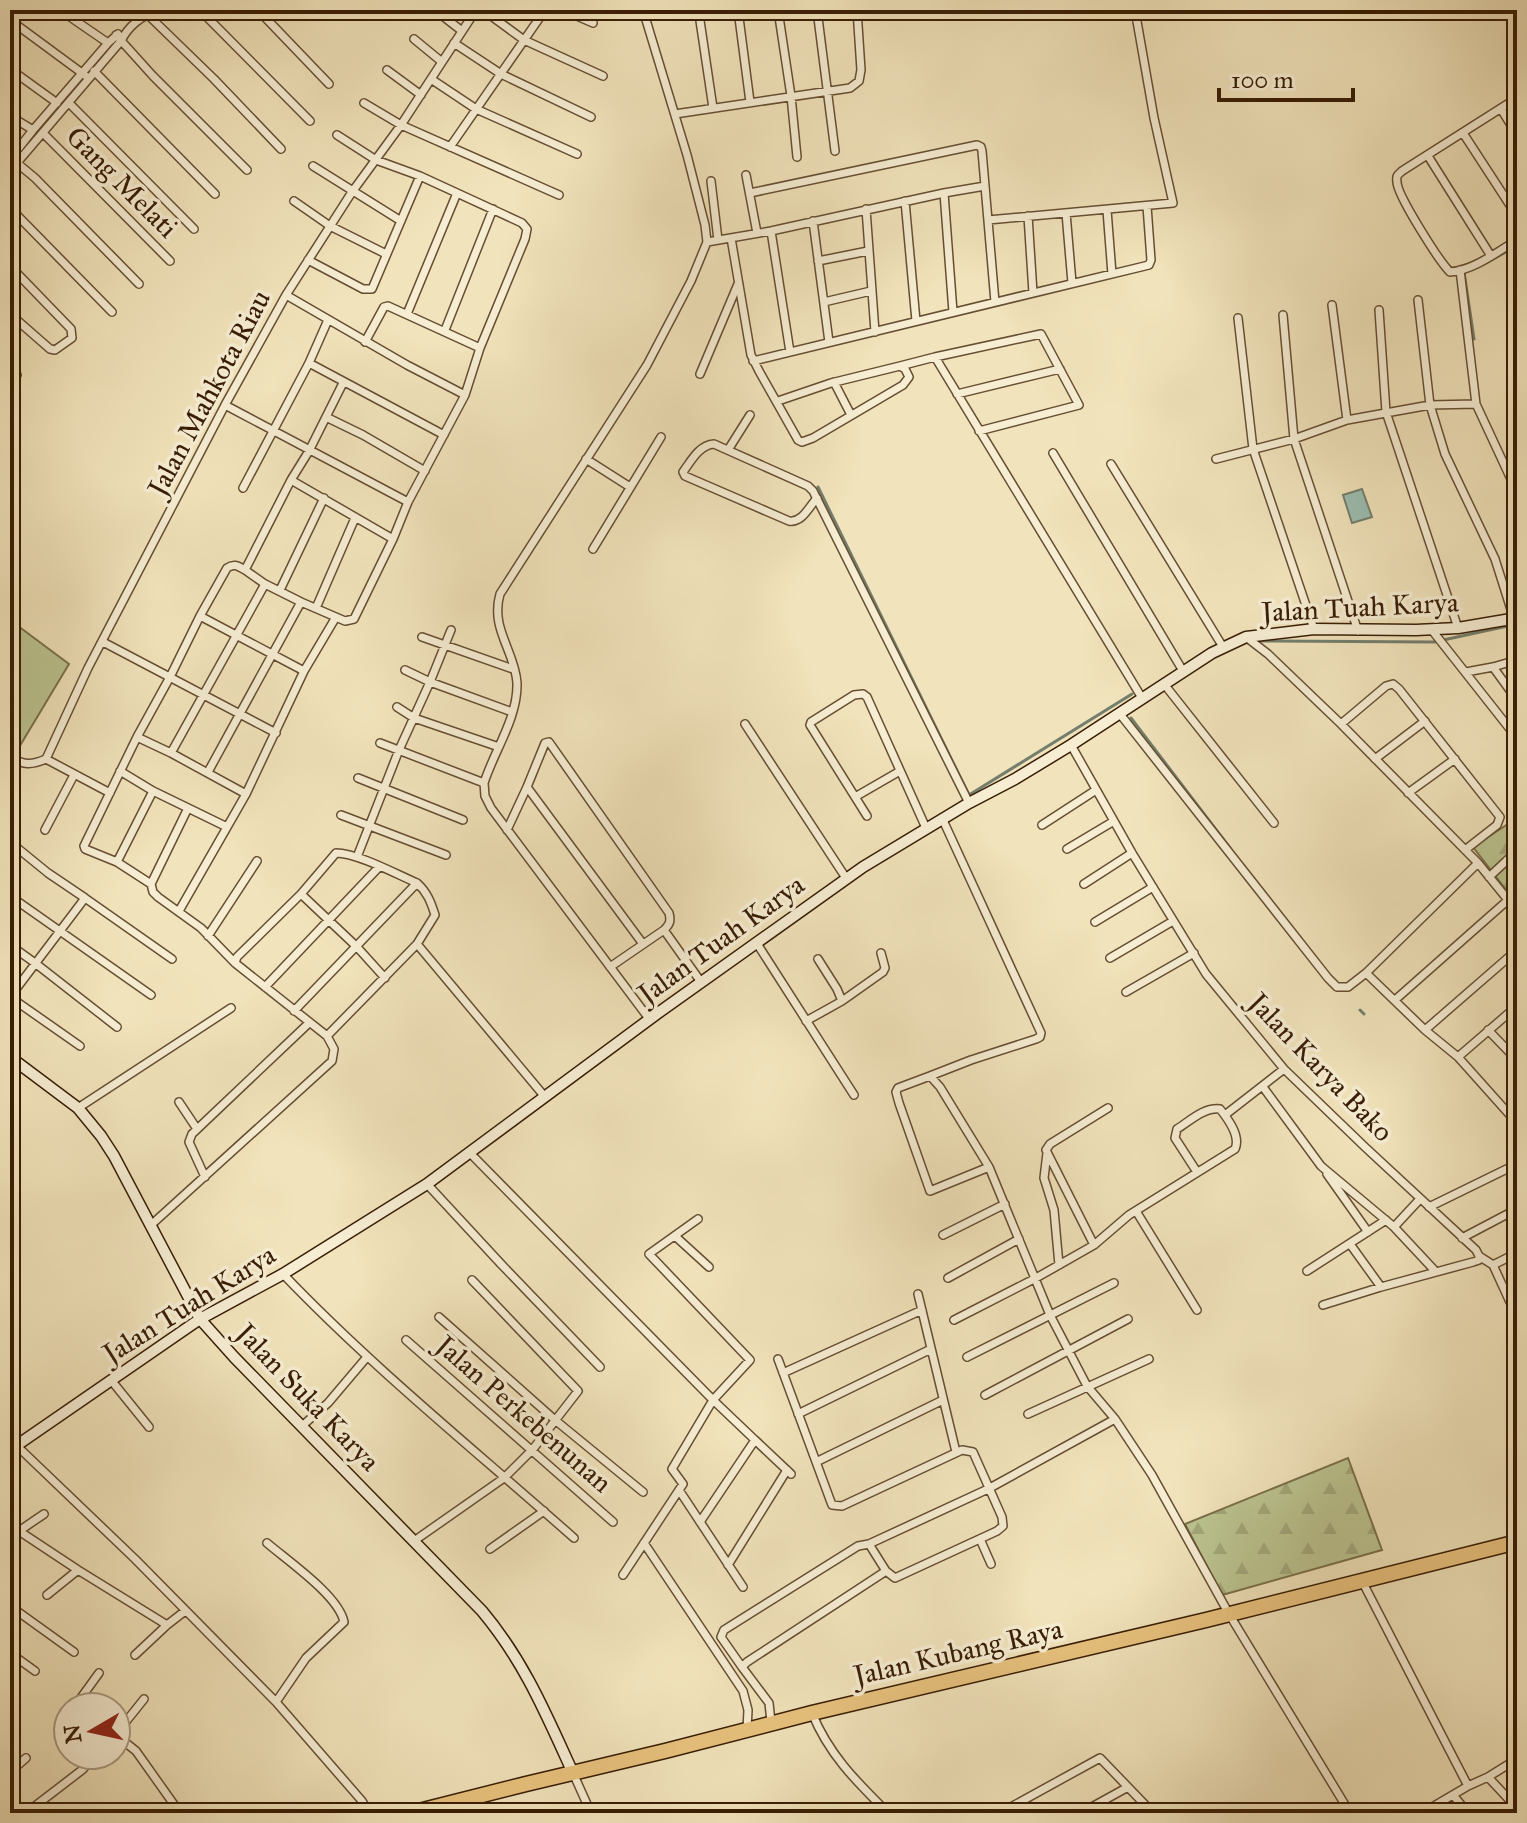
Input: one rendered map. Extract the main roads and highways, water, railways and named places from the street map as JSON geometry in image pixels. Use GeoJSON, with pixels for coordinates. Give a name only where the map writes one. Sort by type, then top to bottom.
{"type":"FeatureCollection","features":[{"type":"Feature","properties":{"kind":"highway","name":"Jalan Kubang Raya"},"geometry":{"type":"LineString","coordinates":[[411,1813],[1517,1543]]}},
{"type":"Feature","properties":{"kind":"main road","name":"Jalan Tuah Karya"},"geometry":{"type":"LineString","coordinates":[[13,1448],[200,1319],[283,1274],[427,1184],[846,878],[942,818],[1071,745],[1223,647],[1246,637],[1314,629],[1458,628],[1516,618]]}},
{"type":"Feature","properties":{"kind":"main road","name":"Jalan Suka Karya"},"geometry":{"type":"LineString","coordinates":[[10,1057],[78,1108],[101,1136],[200,1319],[482,1611],[504,1638],[539,1700],[573,1773]]}},
{"type":"Feature","properties":{"kind":"waterway"},"geometry":{"type":"LineString","coordinates":[[1485,263],[1517,246]]}},
{"type":"Feature","properties":{"kind":"waterway"},"geometry":{"type":"LineString","coordinates":[[1464,272],[1474,339]]}},
{"type":"Feature","properties":{"kind":"waterway"},"geometry":{"type":"LineString","coordinates":[[818,487],[969,795],[1132,694]]}},
{"type":"Feature","properties":{"kind":"waterway"},"geometry":{"type":"LineString","coordinates":[[1255,641],[1434,642],[1517,624]]}},
{"type":"Feature","properties":{"kind":"waterway"},"geometry":{"type":"LineString","coordinates":[[1131,718],[1230,848]]}},
{"type":"Feature","properties":{"kind":"waterway"},"geometry":{"type":"LineString","coordinates":[[1360,1010],[1364,1014]]}}]}
